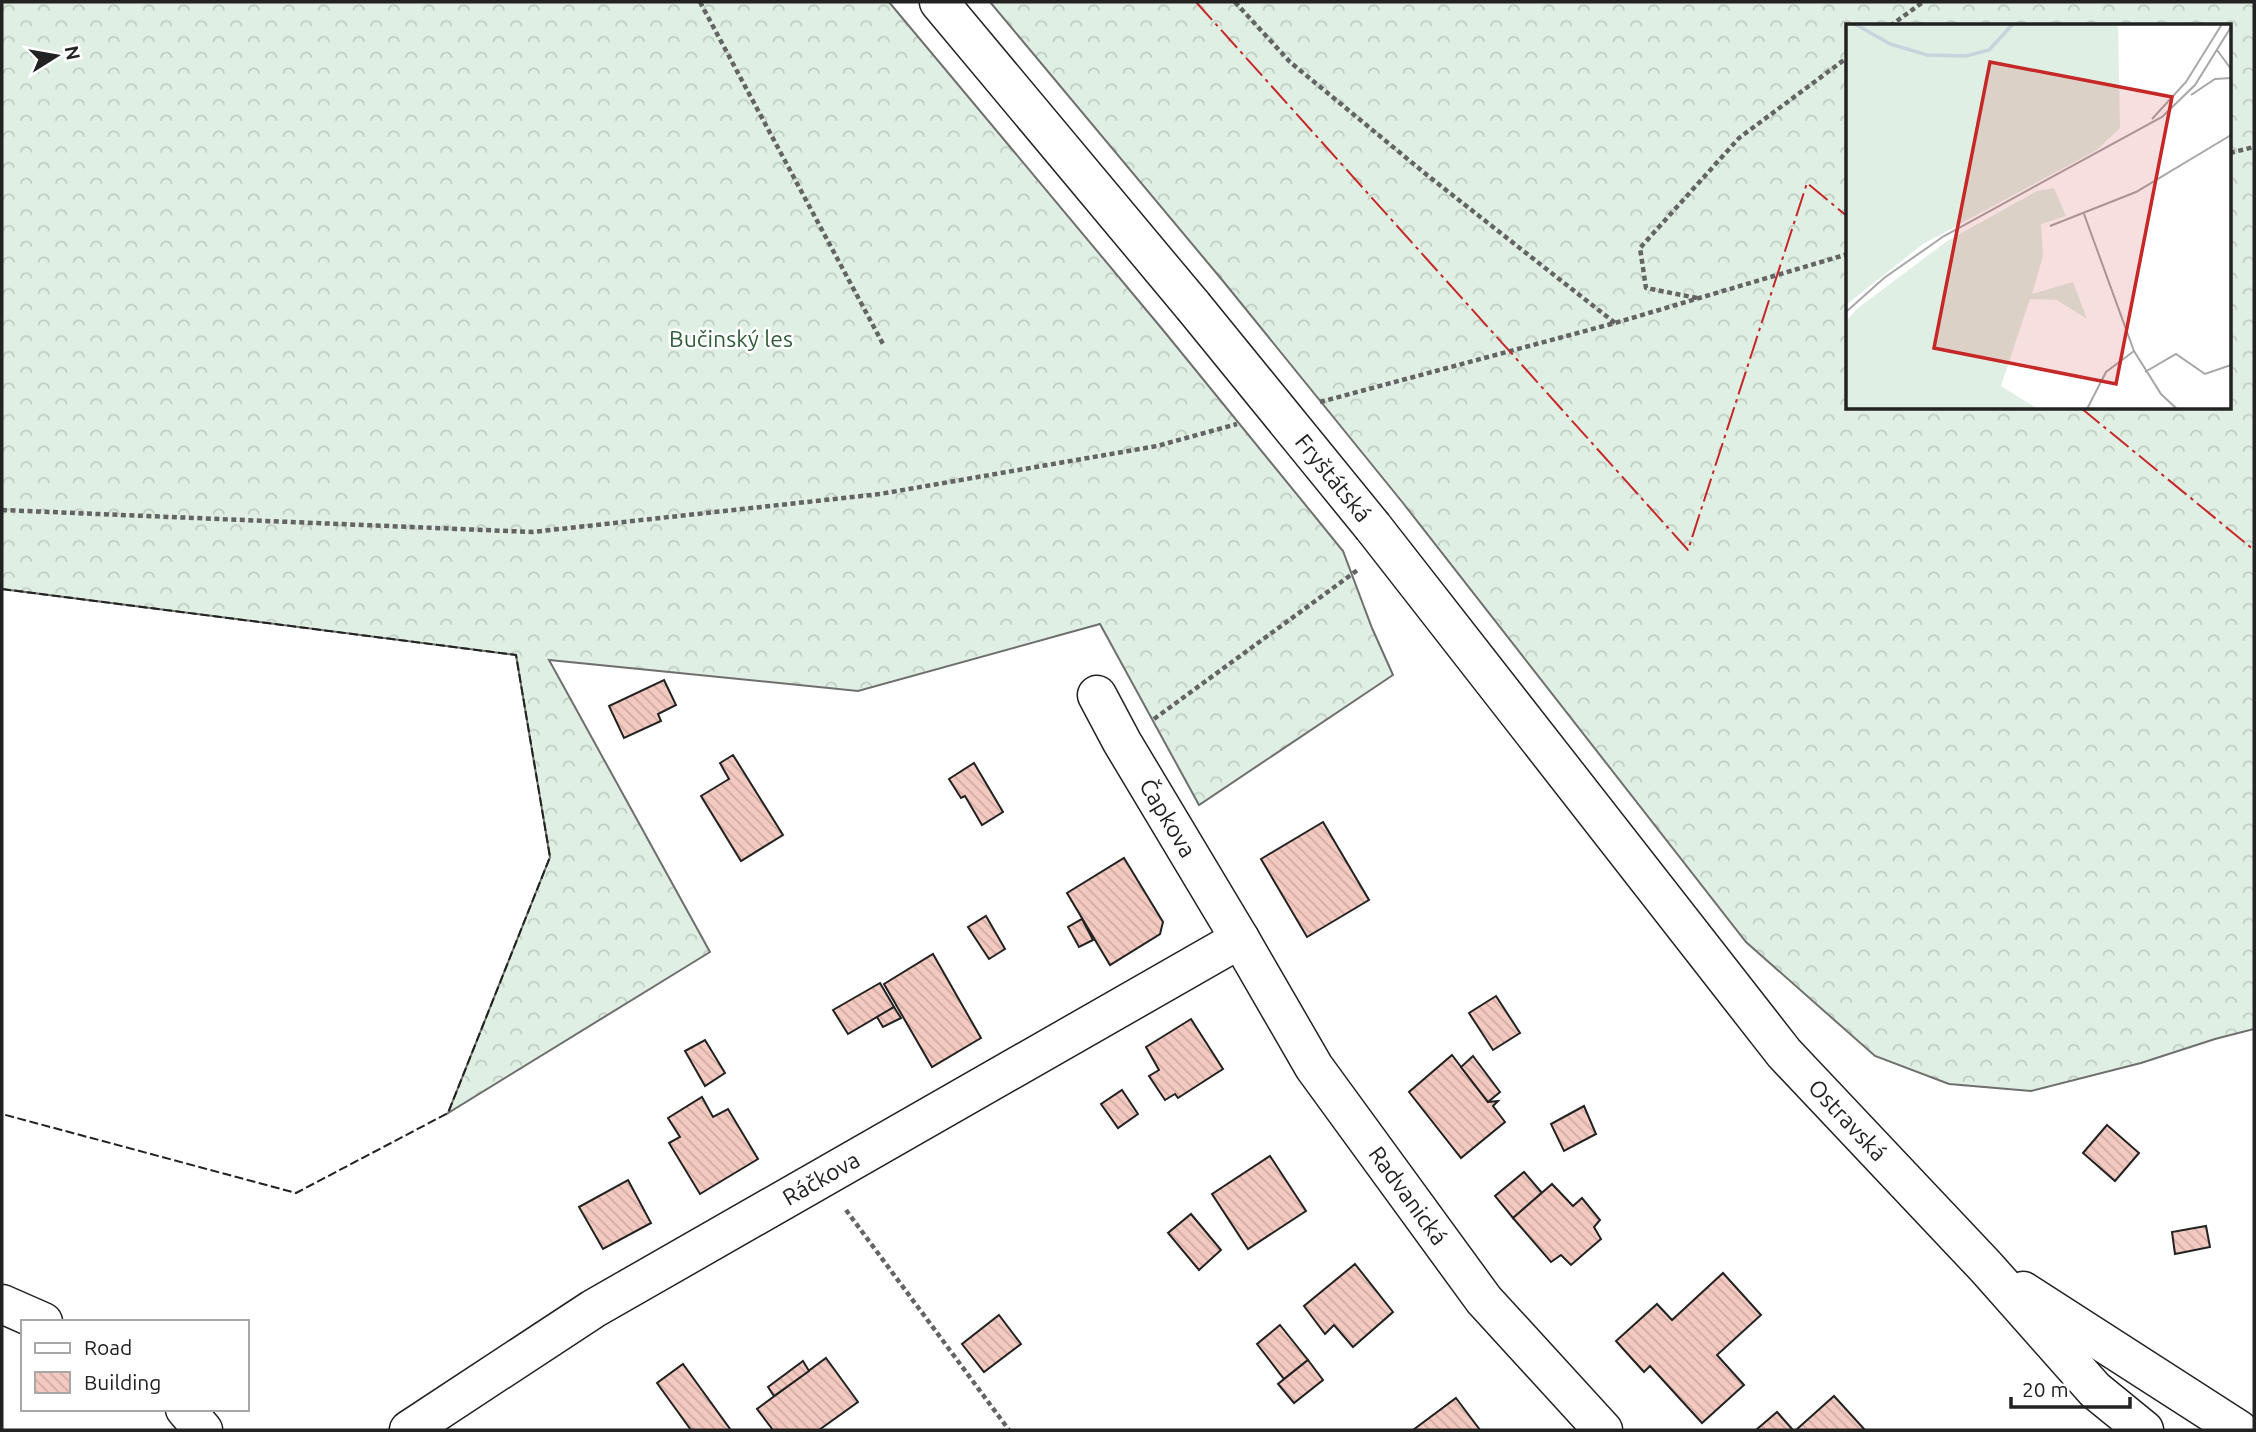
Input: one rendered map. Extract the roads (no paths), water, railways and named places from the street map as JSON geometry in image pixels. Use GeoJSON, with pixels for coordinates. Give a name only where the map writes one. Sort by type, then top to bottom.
{"type":"FeatureCollection","features":[{"type":"Feature","properties":{"kind":"main road","name":"Fryštátská"},"geometry":{"type":"LineString","coordinates":[[939,2],[1193,306],[1381,537],[1716,965]]}},
{"type":"Feature","properties":{"kind":"main road","name":"Čapkova"},"geometry":{"type":"LineString","coordinates":[[1097,695],[1122,742],[1240,939]]}},
{"type":"Feature","properties":{"kind":"main road","name":"Ráčkova"},"geometry":{"type":"LineString","coordinates":[[409,1430],[593,1309],[1240,939]]}},
{"type":"Feature","properties":{"kind":"main road","name":"Radvanická"},"geometry":{"type":"LineString","coordinates":[[1240,939],[1314,1067],[1476,1289],[1603,1430]]}},
{"type":"Feature","properties":{"kind":"main road","name":"Ostravská"},"geometry":{"type":"LineString","coordinates":[[1716,965],[1784,1053],[1986,1267],[2095,1390],[2144,1430]]}},
{"type":"Feature","properties":{"kind":"main road","name":"Ostravská"},"geometry":{"type":"LineString","coordinates":[[1986,1267],[2239,1430]]}},
{"type":"Feature","properties":{"kind":"main road"},"geometry":{"type":"LineString","coordinates":[[2,1304],[38,1320]]}},
{"type":"Feature","properties":{"kind":"main road"},"geometry":{"type":"LineString","coordinates":[[187,1411],[203,1430]]}},
{"type":"Feature","properties":{"kind":"park label","name":"Bučinský les"},"geometry":{"type":"Point","coordinates":[731,339]}}]}
